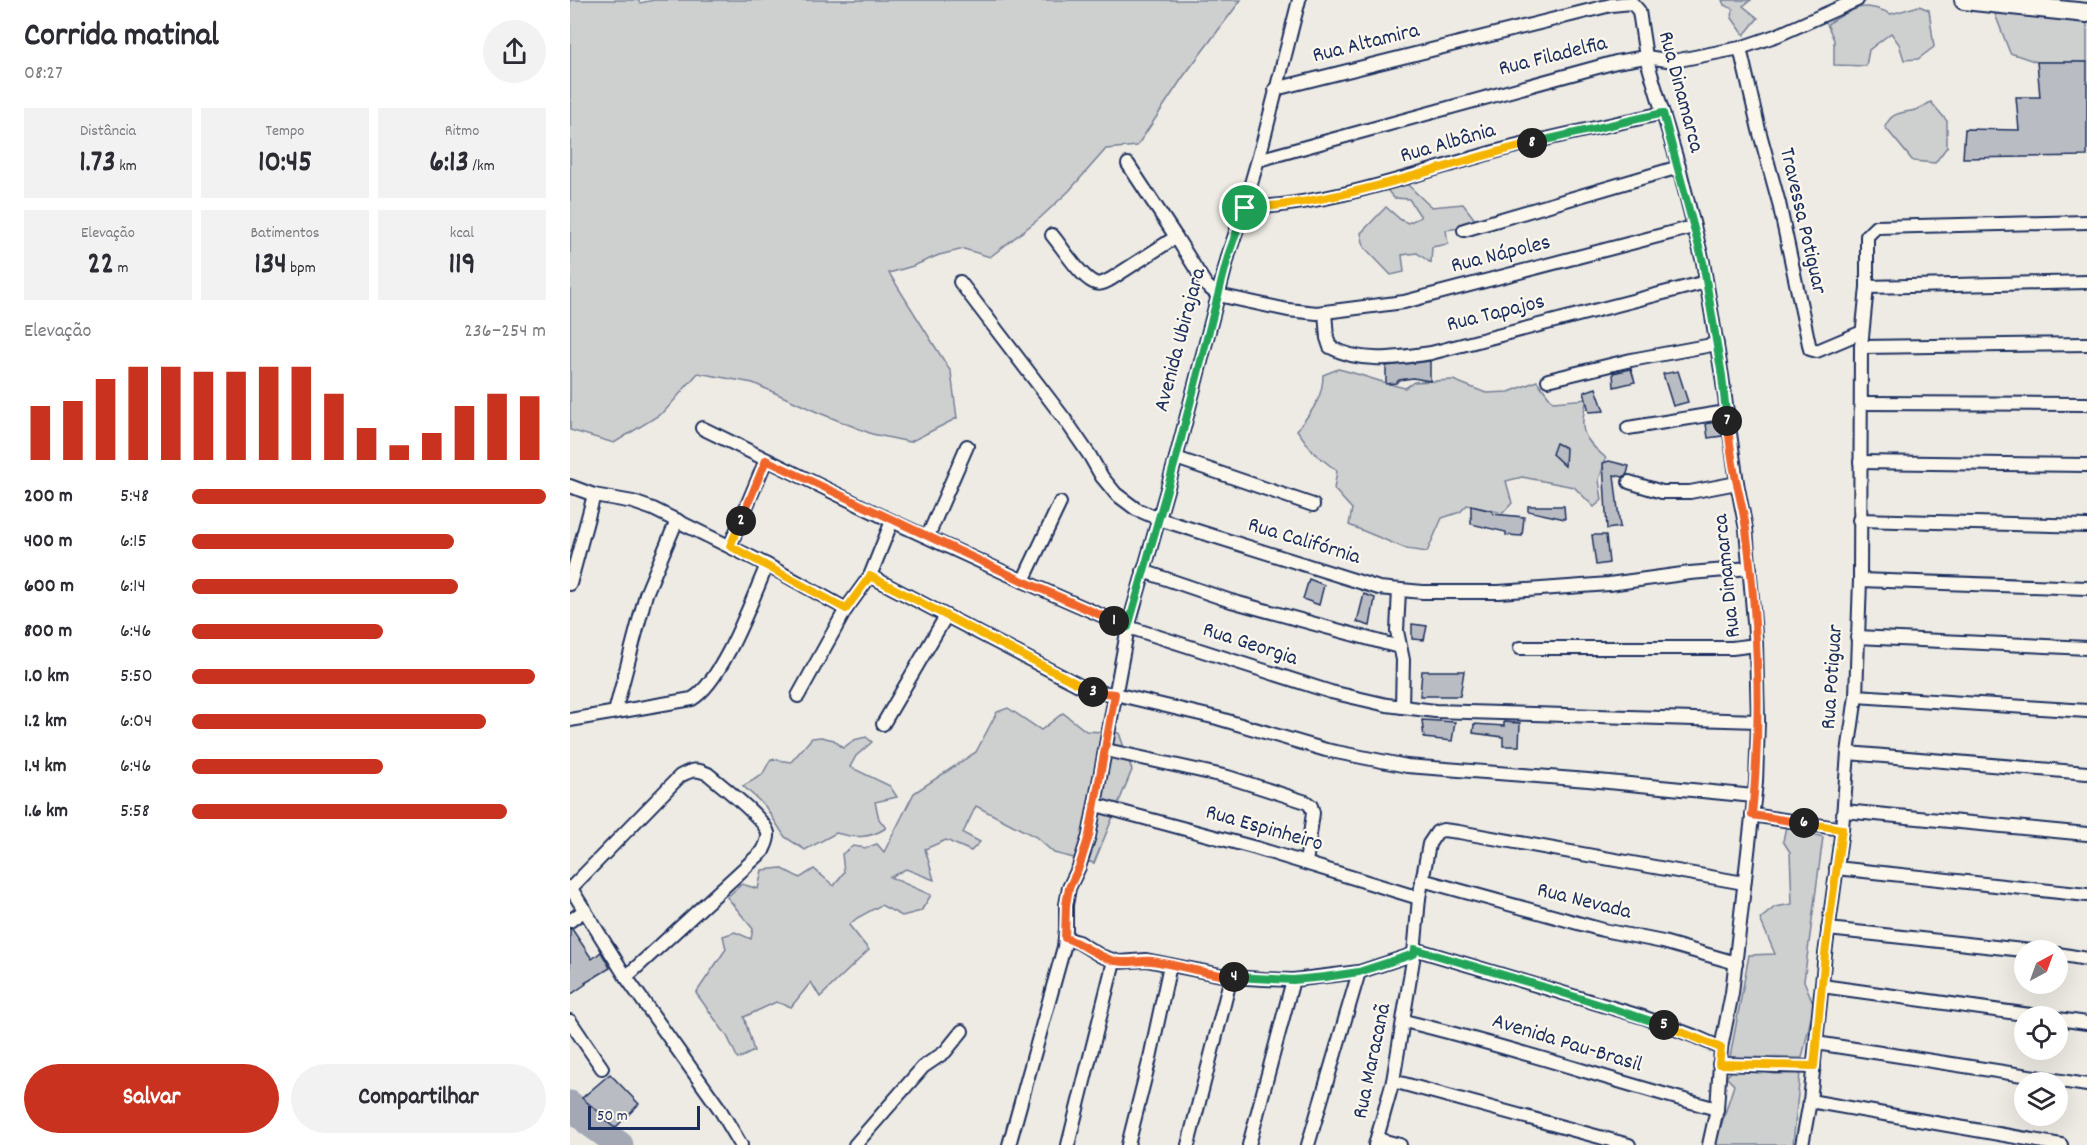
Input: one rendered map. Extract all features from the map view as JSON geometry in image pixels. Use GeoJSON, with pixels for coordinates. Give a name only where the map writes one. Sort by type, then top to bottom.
{"type":"FeatureCollection","features":[{"type":"Feature","properties":{"kind":"street","name":"Avenida Ubirajara"},"geometry":{"type":"LineString","coordinates":[[1009,1145],[1057,976],[1065,938],[1069,888],[1083,857],[1096,805],[1128,627],[1176,458],[1229,253],[1245,208],[1299,0]]}},
{"type":"Feature","properties":{"kind":"street","name":"Rua Filadelfia"},"geometry":{"type":"LineString","coordinates":[[1258,160],[1574,72],[1646,57],[1674,61],[1740,48],[1778,35],[1857,0]]}},
{"type":"Feature","properties":{"kind":"street"},"geometry":{"type":"LineString","coordinates":[[1964,0],[2087,13]]}},
{"type":"Feature","properties":{"kind":"street","name":"Rua Altamira"},"geometry":{"type":"LineString","coordinates":[[1275,89],[1611,5],[1632,3],[1639,10]]}},
{"type":"Feature","properties":{"kind":"street","name":"Rua Dinamarca"},"geometry":{"type":"LineString","coordinates":[[1639,10],[1646,57],[1703,262],[1737,483],[1744,511],[1756,645],[1758,721],[1754,796],[1736,963],[1721,1048],[1717,1109],[1709,1145]]}},
{"type":"Feature","properties":{"kind":"street","name":"Travessa Potiguar"},"geometry":{"type":"LineString","coordinates":[[1740,48],[1779,203],[1810,349],[1817,351],[1862,332]]}},
{"type":"Feature","properties":{"kind":"street","name":"Rua Albânia"},"geometry":{"type":"LineString","coordinates":[[1245,208],[1278,207],[1318,200],[1496,152],[1663,113]]}},
{"type":"Feature","properties":{"kind":"street"},"geometry":{"type":"LineString","coordinates":[[1128,164],[1206,285],[1218,296]]}},
{"type":"Feature","properties":{"kind":"street"},"geometry":{"type":"LineString","coordinates":[[1464,230],[1678,167]]}},
{"type":"Feature","properties":{"kind":"street","name":"Rua Potiguar"},"geometry":{"type":"LineString","coordinates":[[1802,1145],[1810,1101],[1856,696],[1860,580],[1861,347],[1867,287],[1868,237],[1876,227],[1889,226],[2087,222]]}},
{"type":"Feature","properties":{"kind":"street","name":"Rua Nápoles"},"geometry":{"type":"LineString","coordinates":[[1218,296],[1288,310],[1321,313],[1404,302],[1693,227]]}},
{"type":"Feature","properties":{"kind":"street"},"geometry":{"type":"LineString","coordinates":[[1052,235],[1094,283],[1102,284],[1176,237]]}},
{"type":"Feature","properties":{"kind":"street","name":"Rua Califórnia"},"geometry":{"type":"LineString","coordinates":[[960,282],[1066,421],[1116,495],[1136,509],[1159,519],[1379,588],[1423,592],[1499,592],[1609,584],[1750,568]]}},
{"type":"Feature","properties":{"kind":"street","name":"Rua Tapajos"},"geometry":{"type":"LineString","coordinates":[[1321,313],[1330,347],[1354,357],[1395,358],[1431,352],[1706,282]]}},
{"type":"Feature","properties":{"kind":"street"},"geometry":{"type":"LineString","coordinates":[[1867,287],[2087,282]]}},
{"type":"Feature","properties":{"kind":"street"},"geometry":{"type":"LineString","coordinates":[[1548,380],[1631,360],[1717,344]]}},
{"type":"Feature","properties":{"kind":"street"},"geometry":{"type":"LineString","coordinates":[[1861,347],[2087,344]]}},
{"type":"Feature","properties":{"kind":"street"},"geometry":{"type":"LineString","coordinates":[[1861,404],[2087,404]]}},
{"type":"Feature","properties":{"kind":"street"},"geometry":{"type":"LineString","coordinates":[[1628,428],[1726,412]]}},
{"type":"Feature","properties":{"kind":"street","name":"Rua Georgia"},"geometry":{"type":"LineString","coordinates":[[702,428],[892,521],[1128,627],[1331,692],[1402,707],[1435,711],[1758,721]]}},
{"type":"Feature","properties":{"kind":"street"},"geometry":{"type":"LineString","coordinates":[[928,536],[968,446]]}},
{"type":"Feature","properties":{"kind":"street"},"geometry":{"type":"LineString","coordinates":[[1176,458],[1313,505]]}},
{"type":"Feature","properties":{"kind":"street"},"geometry":{"type":"LineString","coordinates":[[730,546],[766,460]]}},
{"type":"Feature","properties":{"kind":"street"},"geometry":{"type":"LineString","coordinates":[[1860,462],[2087,465]]}},
{"type":"Feature","properties":{"kind":"street"},"geometry":{"type":"LineString","coordinates":[[1629,482],[1662,492],[1690,492],[1737,483]]}},
{"type":"Feature","properties":{"kind":"street"},"geometry":{"type":"LineString","coordinates":[[570,486],[594,495],[633,502],[677,520],[767,565],[846,609]]}},
{"type":"Feature","properties":{"kind":"street"},"geometry":{"type":"LineString","coordinates":[[570,584],[594,495]]}},
{"type":"Feature","properties":{"kind":"street"},"geometry":{"type":"LineString","coordinates":[[1023,581],[1060,503]]}},
{"type":"Feature","properties":{"kind":"street"},"geometry":{"type":"LineString","coordinates":[[615,712],[646,594],[677,520]]}},
{"type":"Feature","properties":{"kind":"street"},"geometry":{"type":"LineString","coordinates":[[1859,520],[2087,526]]}},
{"type":"Feature","properties":{"kind":"street"},"geometry":{"type":"LineString","coordinates":[[798,696],[846,609],[870,576],[892,521]]}},
{"type":"Feature","properties":{"kind":"street"},"geometry":{"type":"LineString","coordinates":[[570,720],[692,699],[700,694],[717,671],[730,646],[767,565]]}},
{"type":"Feature","properties":{"kind":"street"},"geometry":{"type":"LineString","coordinates":[[1143,571],[1232,601],[1399,647]]}},
{"type":"Feature","properties":{"kind":"street"},"geometry":{"type":"LineString","coordinates":[[870,576],[1092,692],[1115,694],[1227,721],[1326,750],[1407,765],[1754,796]]}},
{"type":"Feature","properties":{"kind":"street"},"geometry":{"type":"LineString","coordinates":[[1860,580],[2087,588]]}},
{"type":"Feature","properties":{"kind":"street"},"geometry":{"type":"LineString","coordinates":[[1399,590],[1396,619],[1403,660],[1402,707]]}},
{"type":"Feature","properties":{"kind":"street"},"geometry":{"type":"LineString","coordinates":[[883,724],[946,616]]}},
{"type":"Feature","properties":{"kind":"street"},"geometry":{"type":"LineString","coordinates":[[1857,637],[2087,648]]}},
{"type":"Feature","properties":{"kind":"street"},"geometry":{"type":"LineString","coordinates":[[1520,648],[1732,648],[1756,645]]}},
{"type":"Feature","properties":{"kind":"street"},"geometry":{"type":"LineString","coordinates":[[1856,696],[2087,711]]}},
{"type":"Feature","properties":{"kind":"street"},"geometry":{"type":"LineString","coordinates":[[1106,750],[1228,777],[1306,802],[1311,806],[1313,813],[1306,864]]}},
{"type":"Feature","properties":{"kind":"street"},"geometry":{"type":"LineString","coordinates":[[1848,753],[2087,773]]}},
{"type":"Feature","properties":{"kind":"street"},"geometry":{"type":"LineString","coordinates":[[626,977],[763,851],[768,840],[765,827],[746,807],[708,774],[699,770],[691,770],[680,776],[570,887],[626,977],[718,1108],[741,1145]]}},
{"type":"Feature","properties":{"kind":"street","name":"Rua Espinheiro"},"geometry":{"type":"LineString","coordinates":[[1096,805],[1207,834],[1419,898]]}},
{"type":"Feature","properties":{"kind":"street"},"geometry":{"type":"LineString","coordinates":[[1844,811],[2087,834]]}},
{"type":"Feature","properties":{"kind":"street"},"geometry":{"type":"LineString","coordinates":[[1752,815],[1842,829]]}},
{"type":"Feature","properties":{"kind":"street","name":"Rua Maracanã"},"geometry":{"type":"LineString","coordinates":[[1376,1142],[1393,1082],[1415,952],[1419,898],[1432,837],[1443,830],[1459,832],[1744,883]]}},
{"type":"Feature","properties":{"kind":"street"},"geometry":{"type":"LineString","coordinates":[[1836,868],[2087,895]]}},
{"type":"Feature","properties":{"kind":"street","name":"Rua Nevada"},"geometry":{"type":"LineString","coordinates":[[1422,880],[1581,924],[1664,942],[1736,963]]}},
{"type":"Feature","properties":{"kind":"street"},"geometry":{"type":"LineString","coordinates":[[570,921],[585,910]]}},
{"type":"Feature","properties":{"kind":"street"},"geometry":{"type":"LineString","coordinates":[[1828,929],[2014,949]]}},
{"type":"Feature","properties":{"kind":"street"},"geometry":{"type":"LineString","coordinates":[[1065,938],[1078,942],[1114,961],[1146,960],[1231,977],[1293,980],[1359,972],[1415,952],[1643,1017],[1721,1048]]}},
{"type":"Feature","properties":{"kind":"street"},"geometry":{"type":"LineString","coordinates":[[2068,956],[2087,959]]}},
{"type":"Feature","properties":{"kind":"street"},"geometry":{"type":"LineString","coordinates":[[1068,1145],[1114,961]]}},
{"type":"Feature","properties":{"kind":"street"},"geometry":{"type":"LineString","coordinates":[[1128,1145],[1170,965]]}},
{"type":"Feature","properties":{"kind":"street"},"geometry":{"type":"LineString","coordinates":[[1308,1145],[1359,972]]}},
{"type":"Feature","properties":{"kind":"street"},"geometry":{"type":"LineString","coordinates":[[1188,1145],[1231,977]]}},
{"type":"Feature","properties":{"kind":"street"},"geometry":{"type":"LineString","coordinates":[[1249,1145],[1293,980]]}},
{"type":"Feature","properties":{"kind":"street"},"geometry":{"type":"LineString","coordinates":[[1822,986],[2014,1013]]}},
{"type":"Feature","properties":{"kind":"street"},"geometry":{"type":"LineString","coordinates":[[2068,1020],[2087,1023]]}},
{"type":"Feature","properties":{"kind":"street"},"geometry":{"type":"LineString","coordinates":[[570,1021],[602,1068]]}},
{"type":"Feature","properties":{"kind":"street","name":"Avenida Pau-Brasil"},"geometry":{"type":"LineString","coordinates":[[1404,1021],[1465,1035],[1612,1081],[1717,1109]]}},
{"type":"Feature","properties":{"kind":"street"},"geometry":{"type":"LineString","coordinates":[[855,1145],[923,1066],[945,1052],[962,1031]]}},
{"type":"Feature","properties":{"kind":"street"},"geometry":{"type":"LineString","coordinates":[[1816,1043],[2087,1085]]}},
{"type":"Feature","properties":{"kind":"street"},"geometry":{"type":"LineString","coordinates":[[1719,1064],[1814,1066]]}},
{"type":"Feature","properties":{"kind":"street"},"geometry":{"type":"LineString","coordinates":[[1393,1082],[1629,1145]]}},
{"type":"Feature","properties":{"kind":"street"},"geometry":{"type":"LineString","coordinates":[[1810,1101],[2061,1145]]}},
{"type":"Feature","properties":{"kind":"street"},"geometry":{"type":"LineString","coordinates":[[1376,1142],[1400,1145]]}},
{"type":"Feature","properties":{"kind":"shaded area"},"geometry":{"type":"Polygon","coordinates":[[[570,0],[638,0],[640,3],[654,0],[1241,0],[1183,77],[1137,146],[1106,149],[1069,191],[1040,218],[990,257],[964,249],[939,255],[889,273],[951,372],[957,418],[910,442],[872,434],[753,383],[698,373],[664,412],[614,443],[570,430],[570,0]]]}},
{"type":"Feature","properties":{"kind":"shaded area"},"geometry":{"type":"Polygon","coordinates":[[[1722,0],[1751,0],[1743,6],[1758,18],[1744,35],[1732,18],[1733,9],[1724,5],[1722,0]]]}},
{"type":"Feature","properties":{"kind":"shaded area"},"geometry":{"type":"Polygon","coordinates":[[[1919,6],[1929,10],[1934,47],[1918,59],[1904,60],[1899,44],[1891,33],[1869,50],[1866,66],[1834,65],[1834,40],[1827,24],[1858,8],[1872,8],[1891,14],[1919,6]]]}},
{"type":"Feature","properties":{"kind":"shaded area"},"geometry":{"type":"Polygon","coordinates":[[[2008,11],[2087,21],[2087,62],[2037,62],[2010,53],[1995,14],[2008,11]]]}},
{"type":"Feature","properties":{"kind":"shaded area"},"geometry":{"type":"Polygon","coordinates":[[[1931,102],[1947,121],[1947,147],[1935,163],[1913,161],[1885,127],[1895,115],[1918,109],[1931,102]]]}},
{"type":"Feature","properties":{"kind":"shaded area"},"geometry":{"type":"Polygon","coordinates":[[[1407,184],[1431,207],[1463,204],[1479,225],[1446,230],[1448,244],[1432,247],[1431,263],[1417,253],[1402,255],[1404,272],[1391,275],[1364,247],[1361,233],[1386,207],[1408,223],[1421,217],[1409,199],[1394,198],[1387,190],[1407,184]]]}},
{"type":"Feature","properties":{"kind":"shaded area"},"geometry":{"type":"Polygon","coordinates":[[[1338,369],[1405,388],[1414,382],[1453,380],[1486,393],[1509,392],[1537,381],[1553,402],[1587,399],[1583,418],[1584,432],[1591,444],[1606,458],[1599,480],[1602,500],[1594,507],[1574,487],[1522,477],[1506,481],[1512,503],[1503,513],[1467,505],[1460,512],[1442,518],[1427,552],[1407,549],[1349,525],[1352,509],[1334,489],[1337,471],[1313,452],[1297,430],[1318,398],[1323,375],[1338,369]]]}},
{"type":"Feature","properties":{"kind":"shaded area"},"geometry":{"type":"Polygon","coordinates":[[[1008,708],[1041,730],[1063,713],[1086,731],[1119,733],[1132,770],[1094,863],[1054,853],[1036,837],[976,806],[963,833],[980,842],[971,851],[946,840],[925,849],[934,880],[906,869],[890,877],[931,895],[921,911],[902,916],[881,905],[857,918],[849,925],[869,950],[820,997],[811,982],[791,1007],[776,1002],[744,1017],[754,1051],[738,1059],[727,1036],[696,993],[726,949],[723,936],[735,932],[751,939],[753,929],[727,897],[742,884],[758,889],[762,870],[781,868],[800,878],[814,869],[834,886],[844,872],[842,854],[853,846],[866,848],[877,844],[884,852],[914,793],[976,752],[997,712],[1008,708]]]}},
{"type":"Feature","properties":{"kind":"shaded area"},"geometry":{"type":"Polygon","coordinates":[[[821,737],[834,740],[843,748],[854,740],[866,737],[872,742],[856,756],[850,767],[890,786],[897,797],[875,802],[879,819],[886,828],[874,834],[862,836],[836,833],[805,850],[785,837],[765,806],[743,786],[762,775],[771,759],[791,762],[812,738],[821,737]]]}},
{"type":"Feature","properties":{"kind":"shaded area"},"geometry":{"type":"Polygon","coordinates":[[[1786,826],[1823,837],[1804,981],[1814,1005],[1802,1058],[1730,1057],[1749,955],[1775,954],[1760,919],[1775,907],[1792,904],[1790,852],[1783,841],[1786,826]]]}},
{"type":"Feature","properties":{"kind":"shaded area"},"geometry":{"type":"Polygon","coordinates":[[[1733,1070],[1762,1071],[1774,1074],[1800,1073],[1793,1145],[1715,1145],[1734,1085],[1726,1077],[1733,1070]]]}},
{"type":"Feature","properties":{"kind":"building"},"geometry":{"type":"Polygon","coordinates":[[[2037,62],[2087,62],[2087,156],[1963,158],[1965,129],[2019,130],[2016,97],[2040,97],[2037,62]]]}},
{"type":"Feature","properties":{"kind":"building"},"geometry":{"type":"Polygon","coordinates":[[[1430,361],[1430,381],[1413,378],[1386,384],[1386,366],[1430,361]]]}},
{"type":"Feature","properties":{"kind":"building"},"geometry":{"type":"Polygon","coordinates":[[[1631,369],[1635,382],[1614,387],[1613,373],[1631,369]]]}},
{"type":"Feature","properties":{"kind":"building"},"geometry":{"type":"Polygon","coordinates":[[[1678,371],[1688,402],[1673,406],[1663,374],[1678,371]]]}},
{"type":"Feature","properties":{"kind":"building"},"geometry":{"type":"Polygon","coordinates":[[[1596,388],[1604,411],[1589,412],[1584,392],[1596,388]]]}},
{"type":"Feature","properties":{"kind":"building"},"geometry":{"type":"Polygon","coordinates":[[[1720,421],[1722,436],[1708,438],[1706,424],[1720,421]]]}},
{"type":"Feature","properties":{"kind":"building"},"geometry":{"type":"Polygon","coordinates":[[[1556,443],[1566,448],[1565,466],[1552,454],[1556,443]]]}},
{"type":"Feature","properties":{"kind":"building"},"geometry":{"type":"Polygon","coordinates":[[[1609,461],[1629,466],[1627,474],[1623,477],[1614,475],[1620,527],[1607,529],[1603,463],[1609,461]]]}},
{"type":"Feature","properties":{"kind":"building"},"geometry":{"type":"Polygon","coordinates":[[[1471,506],[1492,511],[1493,514],[1524,517],[1522,536],[1506,535],[1506,532],[1471,524],[1471,506]]]}},
{"type":"Feature","properties":{"kind":"building"},"geometry":{"type":"Polygon","coordinates":[[[1528,506],[1564,506],[1565,519],[1528,511],[1528,506]]]}},
{"type":"Feature","properties":{"kind":"building"},"geometry":{"type":"Polygon","coordinates":[[[1592,535],[1606,535],[1609,563],[1596,565],[1592,535]]]}},
{"type":"Feature","properties":{"kind":"building"},"geometry":{"type":"Polygon","coordinates":[[[1309,579],[1324,585],[1319,605],[1303,599],[1309,579]]]}},
{"type":"Feature","properties":{"kind":"building"},"geometry":{"type":"Polygon","coordinates":[[[1364,594],[1375,598],[1370,626],[1357,622],[1364,594]]]}},
{"type":"Feature","properties":{"kind":"building"},"geometry":{"type":"Polygon","coordinates":[[[1412,624],[1427,626],[1424,640],[1412,639],[1412,624]]]}},
{"type":"Feature","properties":{"kind":"building"},"geometry":{"type":"Polygon","coordinates":[[[1422,671],[1464,671],[1460,696],[1420,696],[1422,671]]]}},
{"type":"Feature","properties":{"kind":"building"},"geometry":{"type":"Polygon","coordinates":[[[1422,720],[1455,722],[1452,741],[1424,738],[1422,720]]]}},
{"type":"Feature","properties":{"kind":"building"},"geometry":{"type":"Polygon","coordinates":[[[1504,722],[1520,723],[1519,746],[1503,746],[1503,737],[1473,733],[1474,724],[1504,726],[1504,722]]]}},
{"type":"Feature","properties":{"kind":"building"},"geometry":{"type":"Polygon","coordinates":[[[570,929],[592,959],[601,952],[610,968],[570,995],[570,929]]]}},
{"type":"Feature","properties":{"kind":"building"},"geometry":{"type":"Polygon","coordinates":[[[610,1074],[639,1104],[615,1128],[582,1098],[610,1074]]]}},
{"type":"Feature","properties":{"kind":"waterway"},"geometry":{"type":"LineString","coordinates":[[570,1104],[588,1122],[620,1145]]}},
{"type":"Feature","properties":{"kind":"route"},"geometry":{"type":"LineString","coordinates":[[1663,113],[1703,262],[1737,483],[1744,511],[1758,681],[1756,782],[1752,815],[1842,829],[1825,954],[1814,1066],[1719,1064],[1721,1048],[1694,1036],[1643,1017],[1415,949],[1414,954],[1359,972],[1293,980],[1231,977],[1146,960],[1119,962],[1101,956],[1078,942],[1065,938],[1066,905],[1069,888],[1089,836],[1115,694],[1092,692],[1071,682],[870,576],[846,609],[730,546],[766,460],[892,521],[1128,627],[1176,458],[1229,253],[1245,208],[1278,207],[1318,200],[1496,152],[1663,113]]}}]}
